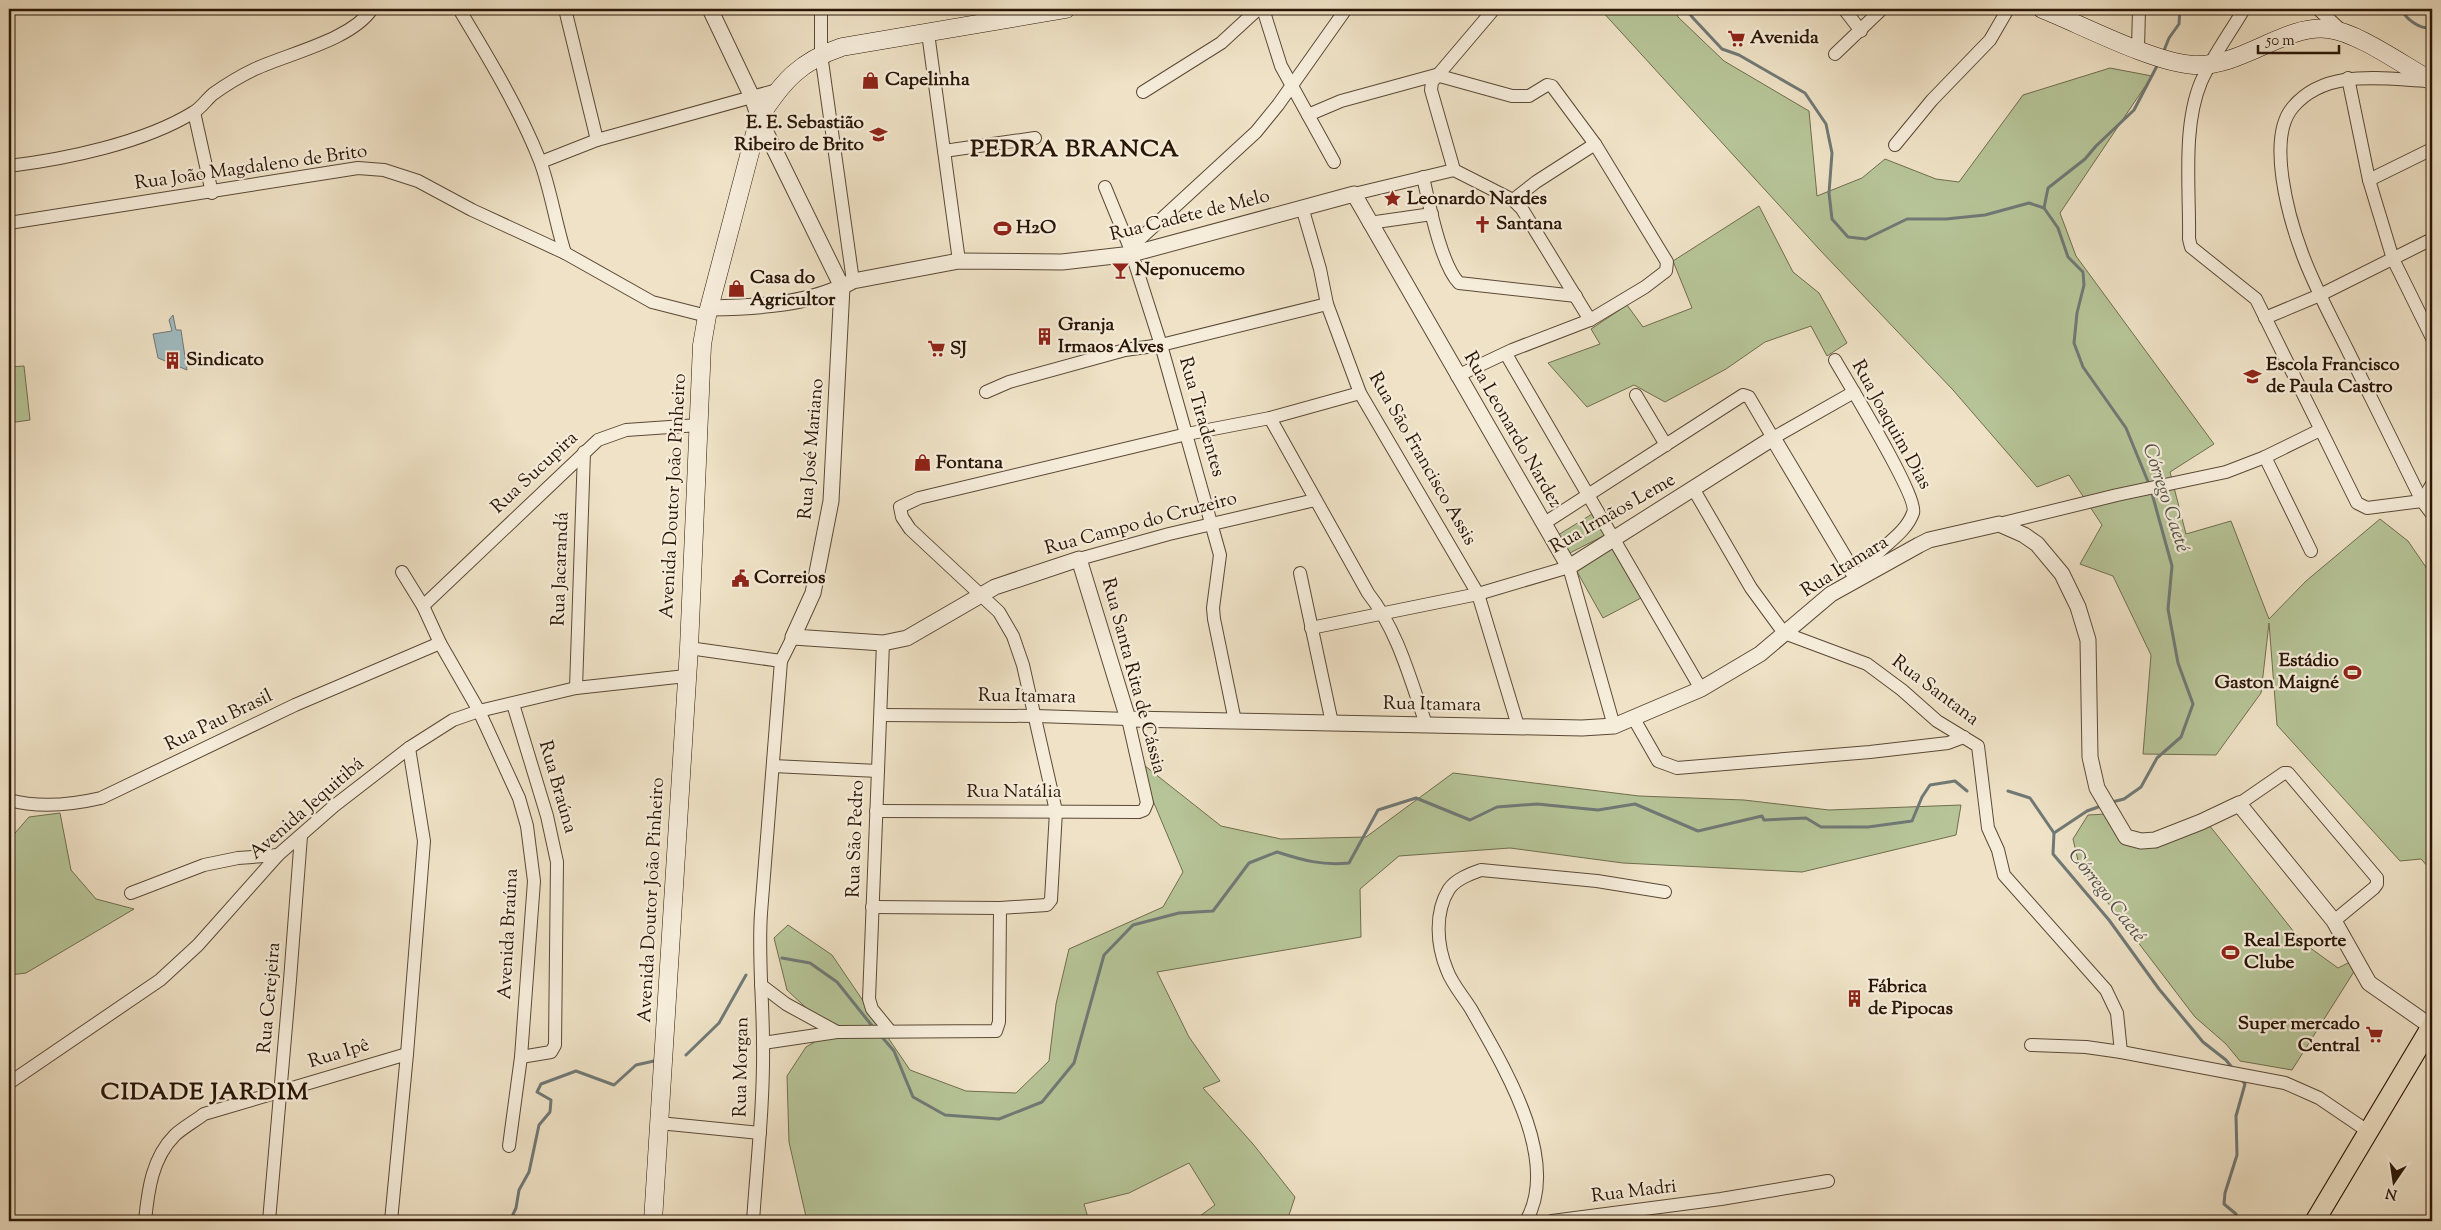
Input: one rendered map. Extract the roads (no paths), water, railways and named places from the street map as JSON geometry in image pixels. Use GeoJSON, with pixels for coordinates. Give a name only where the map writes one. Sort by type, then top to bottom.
{"type":"FeatureCollection","features":[{"type":"Feature","properties":{"kind":"main road","name":"Avenida Doutor João Pinheiro"},"geometry":{"type":"LineString","coordinates":[[653,1221],[689,648],[702,345],[708,312],[759,118],[777,90],[799,68],[821,54],[842,47],[1066,9]]}},
{"type":"Feature","properties":{"kind":"main road"},"geometry":{"type":"LineString","coordinates":[[2042,9],[2140,50],[2170,61],[2192,65],[2211,65],[2248,54],[2286,36],[2326,28],[2343,32],[2432,81]]}},
{"type":"Feature","properties":{"kind":"main road"},"geometry":{"type":"LineString","coordinates":[[2315,1221],[2432,1026]]}},
{"type":"Feature","properties":{"kind":"street"},"geometry":{"type":"LineString","coordinates":[[9,166],[44,162],[102,149],[153,131],[194,112],[212,95],[238,77],[351,29],[372,9]]}},
{"type":"Feature","properties":{"kind":"street"},"geometry":{"type":"LineString","coordinates":[[459,9],[492,67],[541,162],[564,253]]}},
{"type":"Feature","properties":{"kind":"street"},"geometry":{"type":"LineString","coordinates":[[565,9],[597,140]]}},
{"type":"Feature","properties":{"kind":"street"},"geometry":{"type":"LineString","coordinates":[[710,9],[752,97],[759,118],[830,264],[847,284]]}},
{"type":"Feature","properties":{"kind":"street"},"geometry":{"type":"LineString","coordinates":[[821,9],[821,54],[849,259],[847,284]]}},
{"type":"Feature","properties":{"kind":"street"},"geometry":{"type":"LineString","coordinates":[[1143,92],[1221,43],[1258,9]]}},
{"type":"Feature","properties":{"kind":"street"},"geometry":{"type":"LineString","coordinates":[[1263,9],[1282,66],[1334,162]]}},
{"type":"Feature","properties":{"kind":"street"},"geometry":{"type":"LineString","coordinates":[[1131,251],[1256,132],[1346,9]]}},
{"type":"Feature","properties":{"kind":"street"},"geometry":{"type":"LineString","coordinates":[[1454,170],[1431,90],[1432,82],[1494,9]]}},
{"type":"Feature","properties":{"kind":"street"},"geometry":{"type":"LineString","coordinates":[[1844,9],[1861,31]]}},
{"type":"Feature","properties":{"kind":"street"},"geometry":{"type":"LineString","coordinates":[[1835,54],[1882,9]]}},
{"type":"Feature","properties":{"kind":"street"},"geometry":{"type":"LineString","coordinates":[[1895,145],[1932,100],[1990,40],[2008,9]]}},
{"type":"Feature","properties":{"kind":"street"},"geometry":{"type":"LineString","coordinates":[[2138,9],[2140,50]]}},
{"type":"Feature","properties":{"kind":"street"},"geometry":{"type":"LineString","coordinates":[[2244,9],[2211,65],[2194,102],[2190,130],[2189,239],[2191,247],[2196,253],[2251,293],[2320,430],[2361,506],[2374,507],[2422,501]]}},
{"type":"Feature","properties":{"kind":"street"},"geometry":{"type":"LineString","coordinates":[[2318,9],[2343,32]]}},
{"type":"Feature","properties":{"kind":"street"},"geometry":{"type":"LineString","coordinates":[[928,33],[959,261]]}},
{"type":"Feature","properties":{"kind":"street"},"geometry":{"type":"LineString","coordinates":[[1308,114],[1341,101],[1436,75],[1512,96],[1529,96],[1547,85],[1552,86],[1596,144],[1667,262],[1666,271],[1645,287],[1590,320],[1506,354],[1458,376]]}},
{"type":"Feature","properties":{"kind":"street"},"geometry":{"type":"LineString","coordinates":[[2348,78],[2369,180],[2393,259],[2432,338]]}},
{"type":"Feature","properties":{"kind":"street"},"geometry":{"type":"LineString","coordinates":[[2432,81],[2348,78],[2332,82],[2302,99],[2293,107],[2282,130],[2280,151],[2294,228],[2302,254],[2320,295],[2422,501],[2432,514]]}},
{"type":"Feature","properties":{"kind":"street"},"geometry":{"type":"LineString","coordinates":[[541,162],[597,140],[777,90]]}},
{"type":"Feature","properties":{"kind":"street"},"geometry":{"type":"LineString","coordinates":[[194,112],[212,193]]}},
{"type":"Feature","properties":{"kind":"street"},"geometry":{"type":"LineString","coordinates":[[944,151],[1034,138]]}},
{"type":"Feature","properties":{"kind":"street"},"geometry":{"type":"LineString","coordinates":[[1513,200],[1536,182],[1596,144]]}},
{"type":"Feature","properties":{"kind":"street"},"geometry":{"type":"LineString","coordinates":[[2369,180],[2432,149]]}},
{"type":"Feature","properties":{"kind":"street","name":"Rua João Magdaleno de Brito"},"geometry":{"type":"LineString","coordinates":[[9,224],[212,193],[358,168],[384,170],[418,181],[472,210],[564,253],[652,302],[708,312]]}},
{"type":"Feature","properties":{"kind":"street"},"geometry":{"type":"LineString","coordinates":[[1354,194],[1454,170],[1513,200],[1546,244],[1590,320]]}},
{"type":"Feature","properties":{"kind":"street"},"geometry":{"type":"LineString","coordinates":[[1423,177],[1432,214],[1447,260],[1459,283],[1576,296]]}},
{"type":"Feature","properties":{"kind":"street","name":"Rua Tiradentes"},"geometry":{"type":"LineString","coordinates":[[1105,187],[1131,251],[1161,345],[1220,555],[1213,608],[1235,721]]}},
{"type":"Feature","properties":{"kind":"street","name":"Rua Cadete de Melo"},"geometry":{"type":"LineString","coordinates":[[708,312],[796,301],[847,284],[959,261],[1062,262],[1131,251],[1354,194]]}},
{"type":"Feature","properties":{"kind":"street","name":"Rua Leonardo Nardez"},"geometry":{"type":"LineString","coordinates":[[1354,194],[1569,567],[1614,726]]}},
{"type":"Feature","properties":{"kind":"street","name":"Rua São Francisco Assis"},"geometry":{"type":"LineString","coordinates":[[1302,207],[1320,269],[1327,304],[1360,394],[1478,594],[1518,726]]}},
{"type":"Feature","properties":{"kind":"street"},"geometry":{"type":"LineString","coordinates":[[1369,222],[1432,214]]}},
{"type":"Feature","properties":{"kind":"street"},"geometry":{"type":"LineString","coordinates":[[2265,318],[2320,295],[2432,239]]}},
{"type":"Feature","properties":{"kind":"street"},"geometry":{"type":"LineString","coordinates":[[830,264],[849,259]]}},
{"type":"Feature","properties":{"kind":"street","name":"Rua José Mariano"},"geometry":{"type":"LineString","coordinates":[[761,913],[781,661],[813,593],[831,501],[847,284]]}},
{"type":"Feature","properties":{"kind":"street"},"geometry":{"type":"LineString","coordinates":[[986,392],[1008,382],[1125,350],[1161,345],[1327,304]]}},
{"type":"Feature","properties":{"kind":"street"},"geometry":{"type":"LineString","coordinates":[[1506,354],[1701,689]]}},
{"type":"Feature","properties":{"kind":"street","name":"Rua Joaquim Dias"},"geometry":{"type":"LineString","coordinates":[[1834,360],[1890,457],[1914,510],[1901,533],[1876,556],[1858,578]]}},
{"type":"Feature","properties":{"kind":"street","name":"Rua Irmãos Leme"},"geometry":{"type":"LineString","coordinates":[[1311,628],[1478,594],[1569,567],[1694,490],[1773,438],[1854,392]]}},
{"type":"Feature","properties":{"kind":"street"},"geometry":{"type":"LineString","coordinates":[[872,907],[1000,908],[1047,905],[1051,900],[1056,811],[1023,665],[1010,630],[999,612],[910,529],[899,510],[905,503],[1187,434],[1270,418],[1360,394]]}},
{"type":"Feature","properties":{"kind":"street"},"geometry":{"type":"LineString","coordinates":[[1543,524],[1746,394],[1858,578]]}},
{"type":"Feature","properties":{"kind":"street"},"geometry":{"type":"LineString","coordinates":[[1636,395],[1666,445]]}},
{"type":"Feature","properties":{"kind":"street"},"geometry":{"type":"LineString","coordinates":[[1270,418],[1368,593],[1384,614],[1394,634],[1426,724]]}},
{"type":"Feature","properties":{"kind":"street","name":"Rua Sucupira"},"geometry":{"type":"LineString","coordinates":[[423,606],[598,440],[626,430],[700,424]]}},
{"type":"Feature","properties":{"kind":"street"},"geometry":{"type":"LineString","coordinates":[[1999,524],[2117,495],[2226,472],[2265,457],[2320,430]]}},
{"type":"Feature","properties":{"kind":"street","name":"Rua Jacarandá"},"geometry":{"type":"LineString","coordinates":[[576,688],[584,452]]}},
{"type":"Feature","properties":{"kind":"street"},"geometry":{"type":"LineString","coordinates":[[2265,457],[2311,551]]}},
{"type":"Feature","properties":{"kind":"street"},"geometry":{"type":"LineString","coordinates":[[2422,501],[2432,484]]}},
{"type":"Feature","properties":{"kind":"street"},"geometry":{"type":"LineString","coordinates":[[1694,490],[1751,588],[1784,633]]}},
{"type":"Feature","properties":{"kind":"street","name":"Rua Campo do Cruzeiro"},"geometry":{"type":"LineString","coordinates":[[793,637],[883,643],[915,635],[980,594],[1043,570],[1211,524],[1315,500]]}},
{"type":"Feature","properties":{"kind":"street"},"geometry":{"type":"LineString","coordinates":[[1999,524],[2024,535],[2047,554],[2062,574],[2078,607],[2088,640],[2090,757],[2097,788],[2126,836],[2141,841],[2154,840],[2201,822],[2239,804],[2259,788],[2284,773],[2288,773],[2377,878],[2377,884],[2374,888],[2334,921]]}},
{"type":"Feature","properties":{"kind":"street","name":"Rua Itamara"},"geometry":{"type":"LineString","coordinates":[[881,715],[1614,726],[1701,689],[1743,666],[1831,594],[1929,540],[1999,524]]}},
{"type":"Feature","properties":{"kind":"street","name":"Rua Santa Rita de Cássia"},"geometry":{"type":"LineString","coordinates":[[1080,559],[1128,719],[1147,804]]}},
{"type":"Feature","properties":{"kind":"street","name":"Avenida Braúna"},"geometry":{"type":"LineString","coordinates":[[402,572],[423,606],[440,643],[479,711],[519,798],[527,826],[534,881],[521,1057],[509,1146]]}},
{"type":"Feature","properties":{"kind":"street"},"geometry":{"type":"LineString","coordinates":[[1300,573],[1332,723]]}},
{"type":"Feature","properties":{"kind":"street","name":"Rua Santana"},"geometry":{"type":"LineString","coordinates":[[1784,633],[1867,664],[1902,690],[1937,720],[1978,746],[1988,828],[1998,850],[2004,875],[2106,990],[2117,1014],[2121,1052]]}},
{"type":"Feature","properties":{"kind":"street","name":"Rua Pau Brasil"},"geometry":{"type":"LineString","coordinates":[[9,800],[53,805],[76,804],[101,798],[295,705],[440,643]]}},
{"type":"Feature","properties":{"kind":"street","name":"Rua São Pedro"},"geometry":{"type":"LineString","coordinates":[[883,643],[869,999],[872,1009],[890,1031]]}},
{"type":"Feature","properties":{"kind":"street"},"geometry":{"type":"LineString","coordinates":[[689,648],[781,661]]}},
{"type":"Feature","properties":{"kind":"street","name":"Avenida Jequitibá"},"geometry":{"type":"LineString","coordinates":[[9,1083],[160,980],[198,945],[278,855],[334,806],[408,748],[453,720],[479,711],[576,688],[686,676]]}},
{"type":"Feature","properties":{"kind":"street","name":"Rua Braúna"},"geometry":{"type":"LineString","coordinates":[[513,704],[547,816],[556,862],[555,1045],[551,1052],[521,1057]]}},
{"type":"Feature","properties":{"kind":"street"},"geometry":{"type":"LineString","coordinates":[[1634,719],[1658,761],[1677,768],[1870,752],[1948,743],[1964,737]]}},
{"type":"Feature","properties":{"kind":"street"},"geometry":{"type":"LineString","coordinates":[[391,1221],[424,841],[408,748]]}},
{"type":"Feature","properties":{"kind":"street"},"geometry":{"type":"LineString","coordinates":[[773,766],[878,771]]}},
{"type":"Feature","properties":{"kind":"street","name":"Rua Natália"},"geometry":{"type":"LineString","coordinates":[[876,811],[1139,812],[1144,810],[1147,804]]}},
{"type":"Feature","properties":{"kind":"street"},"geometry":{"type":"LineString","coordinates":[[2239,804],[2334,921],[2370,984],[2432,1026]]}},
{"type":"Feature","properties":{"kind":"street","name":"Rua Cerejeira"},"geometry":{"type":"LineString","coordinates":[[268,1221],[281,1091],[301,836]]}},
{"type":"Feature","properties":{"kind":"street"},"geometry":{"type":"LineString","coordinates":[[131,893],[204,865],[238,858],[278,855]]}},
{"type":"Feature","properties":{"kind":"street"},"geometry":{"type":"LineString","coordinates":[[1526,1221],[1532,1210],[1536,1191],[1533,1142],[1511,1083],[1447,971],[1439,944],[1440,914],[1449,888],[1463,877],[1481,870],[1597,881],[1664,892]]}},
{"type":"Feature","properties":{"kind":"street"},"geometry":{"type":"LineString","coordinates":[[534,881],[555,881]]}},
{"type":"Feature","properties":{"kind":"street"},"geometry":{"type":"LineString","coordinates":[[764,1043],[837,1032],[983,1033],[996,1031],[999,1000],[1000,908]]}},
{"type":"Feature","properties":{"kind":"street","name":"Rua Morgan"},"geometry":{"type":"LineString","coordinates":[[753,1221],[760,1133],[764,1043],[759,944],[761,913]]}},
{"type":"Feature","properties":{"kind":"street"},"geometry":{"type":"LineString","coordinates":[[761,985],[786,1004],[837,1032]]}},
{"type":"Feature","properties":{"kind":"street"},"geometry":{"type":"LineString","coordinates":[[2031,1045],[2121,1052],[2247,1074],[2301,1089],[2319,1098],[2369,1132]]}},
{"type":"Feature","properties":{"kind":"street","name":"Rua Ipê"},"geometry":{"type":"LineString","coordinates":[[145,1221],[150,1183],[158,1158],[175,1135],[204,1114],[407,1054]]}},
{"type":"Feature","properties":{"kind":"street"},"geometry":{"type":"LineString","coordinates":[[659,1123],[760,1133]]}},
{"type":"Feature","properties":{"kind":"street","name":"Rua Madri"},"geometry":{"type":"LineString","coordinates":[[1552,1221],[1721,1199],[1828,1181]]}},
{"type":"Feature","properties":{"kind":"water"},"geometry":{"type":"Polygon","coordinates":[[[173,315],[176,330],[181,330],[187,370],[158,358],[153,334],[172,331],[169,320],[173,315]]]}},
{"type":"Feature","properties":{"kind":"waterway"},"geometry":{"type":"LineString","coordinates":[[1686,9],[1722,49],[1739,55],[1805,93],[1826,124],[1832,153],[1829,193],[1832,219],[1848,237],[1866,239],[1907,219],[1946,219],[1985,215],[2029,203],[2044,208]]}},
{"type":"Feature","properties":{"kind":"waterway","name":"Córrego Caeté"},"geometry":{"type":"LineString","coordinates":[[2163,53],[2169,38],[2179,24],[2180,9]]}},
{"type":"Feature","properties":{"kind":"waterway","name":"Córrego Caeté"},"geometry":{"type":"LineString","coordinates":[[2401,9],[2414,23],[2432,28]]}},
{"type":"Feature","properties":{"kind":"waterway","name":"Córrego Caeté"},"geometry":{"type":"LineString","coordinates":[[2149,484],[2126,428],[2083,367],[2074,343],[2077,313],[2084,285],[2083,272],[2068,257],[2058,228],[2044,208],[2048,188],[2085,159],[2134,110],[2158,64]]}},
{"type":"Feature","properties":{"kind":"waterway","name":"Córrego Caeté"},"geometry":{"type":"LineString","coordinates":[[2112,802],[2124,799],[2141,787],[2157,758],[2181,737],[2193,704],[2178,663],[2168,609],[2172,566],[2151,490]]}},
{"type":"Feature","properties":{"kind":"waterway"},"geometry":{"type":"LineString","coordinates":[[881,1036],[894,1051],[913,1097],[945,1115],[999,1119],[1042,1102],[1074,1063],[1104,955],[1133,925],[1179,913],[1213,911],[1249,863],[1277,852],[1313,862],[1330,864],[1349,863],[1378,810],[1416,798],[1470,820],[1497,807],[1537,804],[1598,810],[1635,804],[1698,831],[1762,816],[1764,820],[1806,818],[1821,827],[1868,827],[1912,821],[1922,797],[1930,785],[1955,781],[1967,791]]}},
{"type":"Feature","properties":{"kind":"waterway"},"geometry":{"type":"LineString","coordinates":[[2008,791],[2030,798],[2054,833]]}},
{"type":"Feature","properties":{"kind":"waterway","name":"Córrego Caeté"},"geometry":{"type":"LineString","coordinates":[[2101,806],[2087,811],[2054,833],[2053,854],[2109,920],[2159,989],[2203,1042],[2226,1060],[2234,1070]]}},
{"type":"Feature","properties":{"kind":"waterway"},"geometry":{"type":"LineString","coordinates":[[782,958],[810,963],[837,982],[873,1027]]}},
{"type":"Feature","properties":{"kind":"waterway"},"geometry":{"type":"LineString","coordinates":[[686,1055],[719,1023],[746,975]]}},
{"type":"Feature","properties":{"kind":"waterway"},"geometry":{"type":"LineString","coordinates":[[510,1221],[516,1208],[519,1190],[529,1172],[539,1125],[550,1112],[551,1100],[537,1092],[541,1084],[576,1071],[614,1085],[636,1065],[654,1061]]}},
{"type":"Feature","properties":{"kind":"waterway","name":"Córrego Caeté"},"geometry":{"type":"LineString","coordinates":[[2238,1221],[2236,1214],[2224,1204],[2225,1193],[2237,1155],[2236,1116],[2245,1084],[2241,1079]]}},
{"type":"Feature","properties":{"kind":"place","name":"Avenida"},"geometry":{"type":"Point","coordinates":[1736,38]}},
{"type":"Feature","properties":{"kind":"place","name":"Capelinha"},"geometry":{"type":"Point","coordinates":[871,80]}},
{"type":"Feature","properties":{"kind":"place","name":"E. E. Sebastião Ribeiro de Brito"},"geometry":{"type":"Point","coordinates":[878,134]}},
{"type":"Feature","properties":{"kind":"place","name":"Leonardo Nardes"},"geometry":{"type":"Point","coordinates":[1393,199]}},
{"type":"Feature","properties":{"kind":"place","name":"Santana"},"geometry":{"type":"Point","coordinates":[1482,224]}},
{"type":"Feature","properties":{"kind":"place","name":"H2O"},"geometry":{"type":"Point","coordinates":[1002,228]}},
{"type":"Feature","properties":{"kind":"place","name":"Neponucemo"},"geometry":{"type":"Point","coordinates":[1121,270]}},
{"type":"Feature","properties":{"kind":"place","name":"Casa do Agricultor"},"geometry":{"type":"Point","coordinates":[736,289]}},
{"type":"Feature","properties":{"kind":"place","name":"Granja Irmaos Alves"},"geometry":{"type":"Point","coordinates":[1044,336]}},
{"type":"Feature","properties":{"kind":"place","name":"SJ"},"geometry":{"type":"Point","coordinates":[936,349]}},
{"type":"Feature","properties":{"kind":"place","name":"Sindicato"},"geometry":{"type":"Point","coordinates":[172,360]}},
{"type":"Feature","properties":{"kind":"place","name":"Escola Francisco de Paula Castro"},"geometry":{"type":"Point","coordinates":[2252,376]}},
{"type":"Feature","properties":{"kind":"place","name":"Fontana"},"geometry":{"type":"Point","coordinates":[922,463]}},
{"type":"Feature","properties":{"kind":"place","name":"Correios"},"geometry":{"type":"Point","coordinates":[740,578]}},
{"type":"Feature","properties":{"kind":"place","name":"Estádio Gaston Maigné"},"geometry":{"type":"Point","coordinates":[2353,672]}},
{"type":"Feature","properties":{"kind":"place","name":"Real Esporte Clube"},"geometry":{"type":"Point","coordinates":[2230,952]}},
{"type":"Feature","properties":{"kind":"place","name":"Fábrica de Pipocas"},"geometry":{"type":"Point","coordinates":[1854,998]}},
{"type":"Feature","properties":{"kind":"place","name":"Super mercado Central"},"geometry":{"type":"Point","coordinates":[2374,1035]}},
{"type":"Feature","properties":{"kind":"district","name":"PEDRA BRANCA"},"geometry":{"type":"Point","coordinates":[1075,150]}},
{"type":"Feature","properties":{"kind":"district","name":"CIDADE JARDIM"},"geometry":{"type":"Point","coordinates":[205,1093]}}]}
